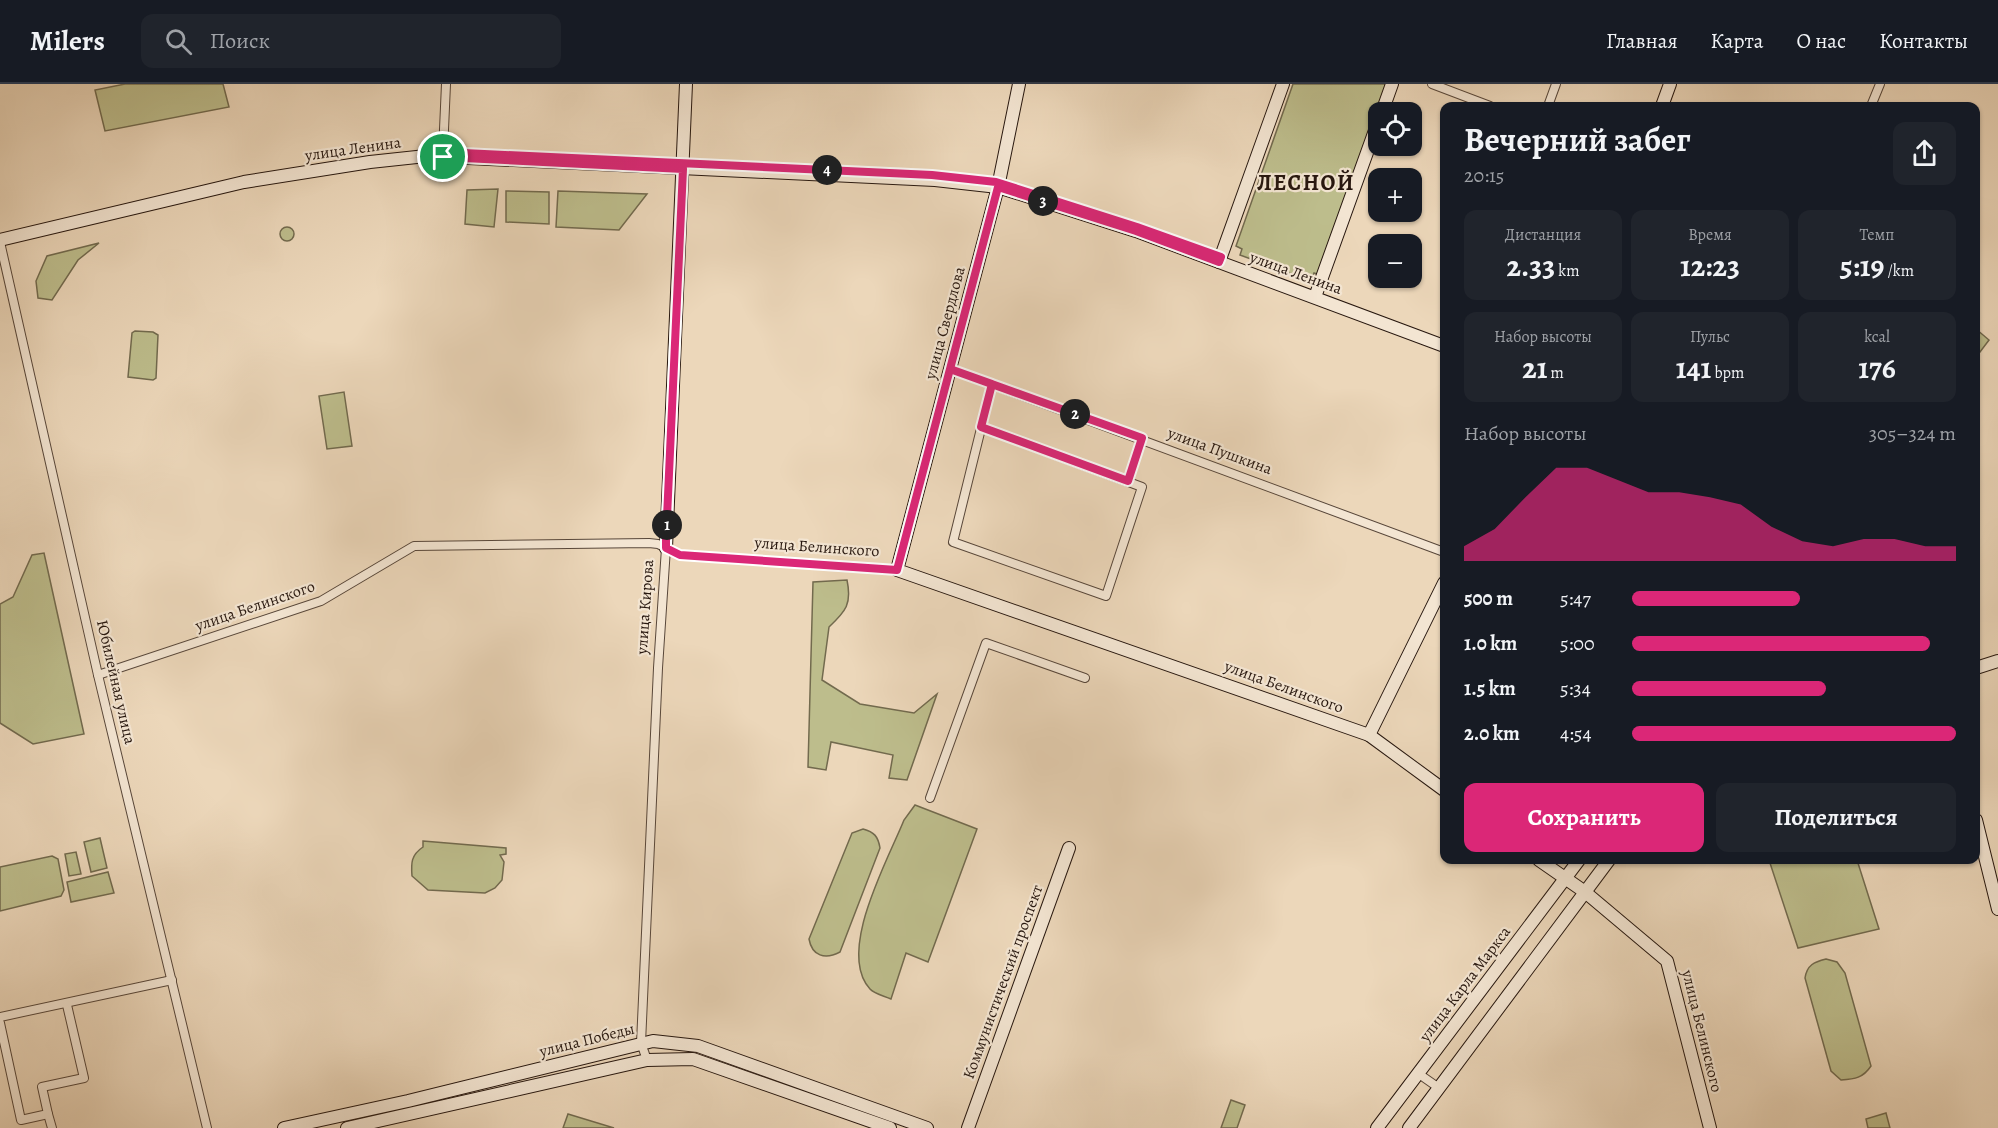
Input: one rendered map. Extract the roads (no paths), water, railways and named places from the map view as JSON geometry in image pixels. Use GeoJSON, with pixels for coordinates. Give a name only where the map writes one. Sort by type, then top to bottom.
{"type":"FeatureCollection","features":[{"type":"Feature","properties":{"kind":"street"},"geometry":{"type":"LineString","coordinates":[[443,154],[446,84]]}},
{"type":"Feature","properties":{"kind":"street","name":"улица Кирова"},"geometry":{"type":"LineString","coordinates":[[647,1060],[641,1043],[686,84]]}},
{"type":"Feature","properties":{"kind":"street","name":"улица Свердлова"},"geometry":{"type":"LineString","coordinates":[[897,570],[999,185],[1019,84]]}},
{"type":"Feature","properties":{"kind":"street"},"geometry":{"type":"LineString","coordinates":[[1220,259],[1282,84]]}},
{"type":"Feature","properties":{"kind":"street"},"geometry":{"type":"LineString","coordinates":[[1386,102],[1392,84]]}},
{"type":"Feature","properties":{"kind":"street"},"geometry":{"type":"LineString","coordinates":[[1432,84],[1479,102]]}},
{"type":"Feature","properties":{"kind":"street"},"geometry":{"type":"LineString","coordinates":[[1550,102],[1557,84]]}},
{"type":"Feature","properties":{"kind":"street"},"geometry":{"type":"LineString","coordinates":[[1663,102],[1670,84]]}},
{"type":"Feature","properties":{"kind":"street"},"geometry":{"type":"LineString","coordinates":[[1873,102],[1880,84]]}},
{"type":"Feature","properties":{"kind":"street"},"geometry":{"type":"LineString","coordinates":[[1316,295],[1368,150]]}},
{"type":"Feature","properties":{"kind":"street","name":"улица Ленина"},"geometry":{"type":"LineString","coordinates":[[0,241],[57,223],[243,182],[370,162],[443,154],[935,180],[999,185],[1136,229],[1405,328],[1440,344]]}},
{"type":"Feature","properties":{"kind":"street"},"geometry":{"type":"LineString","coordinates":[[0,234],[57,223]]}},
{"type":"Feature","properties":{"kind":"street","name":"Юбилейная улица"},"geometry":{"type":"LineString","coordinates":[[0,241],[98,675],[207,1128]]}},
{"type":"Feature","properties":{"kind":"street"},"geometry":{"type":"LineString","coordinates":[[1405,328],[1440,339]]}},
{"type":"Feature","properties":{"kind":"street","name":"улица Пушкина"},"geometry":{"type":"LineString","coordinates":[[950,369],[1142,438],[1440,550]]}},
{"type":"Feature","properties":{"kind":"street"},"geometry":{"type":"LineString","coordinates":[[981,427],[1142,487],[1106,596],[953,542],[981,427],[992,384]]}},
{"type":"Feature","properties":{"kind":"street"},"geometry":{"type":"LineString","coordinates":[[1128,481],[1142,438]]}},
{"type":"Feature","properties":{"kind":"street","name":"улица Белинского"},"geometry":{"type":"LineString","coordinates":[[98,675],[321,601],[414,546],[558,546],[649,543],[680,555],[897,570],[1369,735],[1440,787]]}},
{"type":"Feature","properties":{"kind":"street"},"geometry":{"type":"LineString","coordinates":[[1369,735],[1440,591]]}},
{"type":"Feature","properties":{"kind":"street"},"geometry":{"type":"LineString","coordinates":[[930,798],[986,643],[1085,678]]}},
{"type":"Feature","properties":{"kind":"street"},"geometry":{"type":"LineString","coordinates":[[1980,667],[1998,661]]}},
{"type":"Feature","properties":{"kind":"street"},"geometry":{"type":"LineString","coordinates":[[1980,836],[1998,909]]}},
{"type":"Feature","properties":{"kind":"street","name":"Коммунистический проспект"},"geometry":{"type":"LineString","coordinates":[[968,1128],[1069,848]]}},
{"type":"Feature","properties":{"kind":"street","name":"улица Белинского"},"geometry":{"type":"LineString","coordinates":[[1545,864],[1585,892],[1667,962],[1710,1128]]}},
{"type":"Feature","properties":{"kind":"street","name":"улица Карла Маркса"},"geometry":{"type":"LineString","coordinates":[[1377,1128],[1576,864]]}},
{"type":"Feature","properties":{"kind":"street"},"geometry":{"type":"LineString","coordinates":[[1409,1128],[1606,864]]}},
{"type":"Feature","properties":{"kind":"street"},"geometry":{"type":"LineString","coordinates":[[0,1017],[67,1005],[172,980]]}},
{"type":"Feature","properties":{"kind":"street"},"geometry":{"type":"LineString","coordinates":[[52,1128],[42,1087],[84,1078],[67,1005]]}},
{"type":"Feature","properties":{"kind":"street"},"geometry":{"type":"LineString","coordinates":[[0,1023],[21,1120],[48,1114]]}},
{"type":"Feature","properties":{"kind":"street","name":"улица Победы"},"geometry":{"type":"LineString","coordinates":[[284,1128],[418,1099],[654,1041],[698,1046],[927,1128]]}},
{"type":"Feature","properties":{"kind":"street","name":"улица Победы"},"geometry":{"type":"LineString","coordinates":[[347,1128],[647,1060],[693,1059],[890,1128]]}},
{"type":"Feature","properties":{"kind":"street"},"geometry":{"type":"LineString","coordinates":[[1419,1074],[1439,1088]]}},
{"type":"Feature","properties":{"kind":"district","name":"ЛЕСНОЙ"},"geometry":{"type":"Point","coordinates":[1306,183]}}]}
